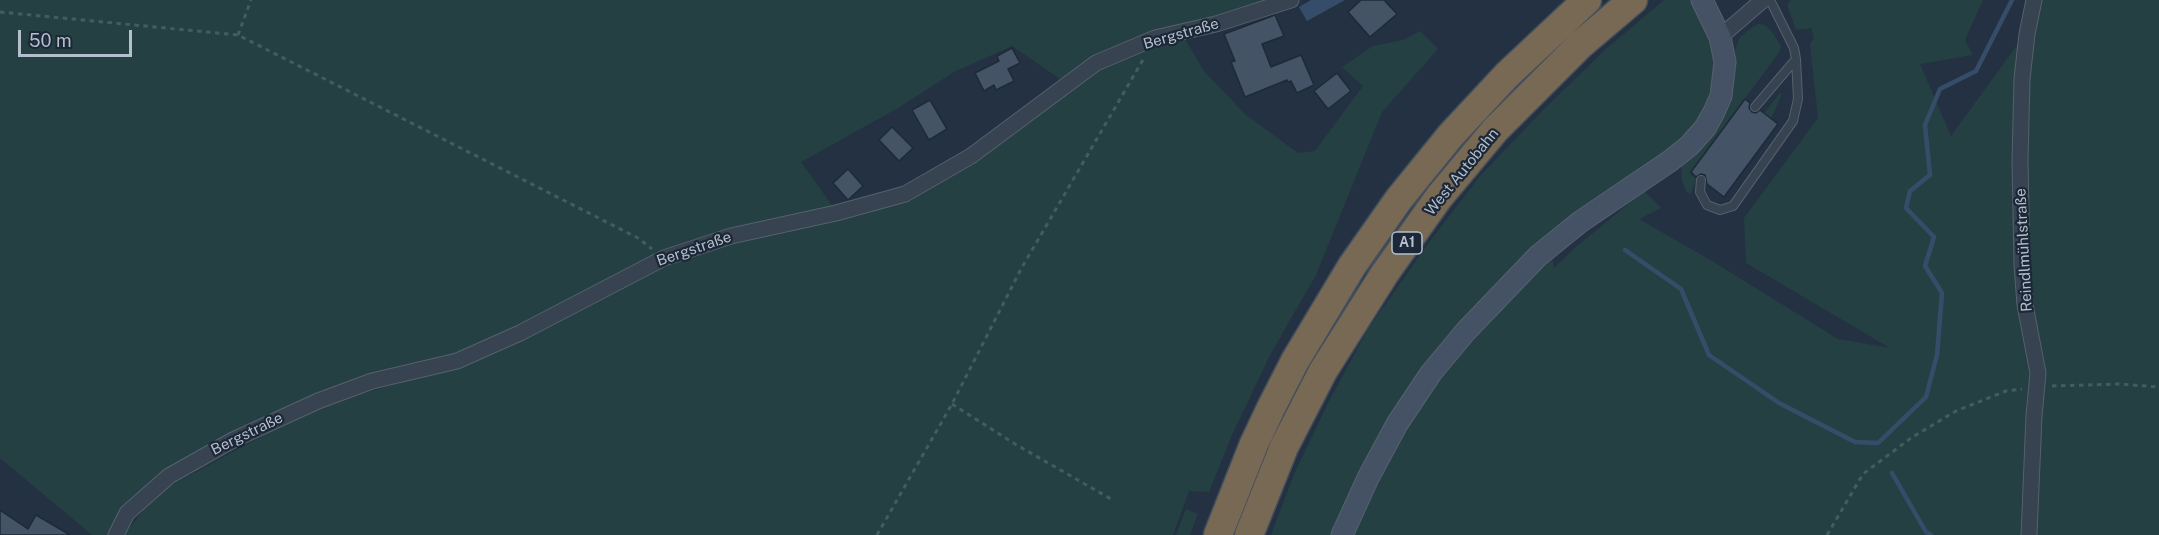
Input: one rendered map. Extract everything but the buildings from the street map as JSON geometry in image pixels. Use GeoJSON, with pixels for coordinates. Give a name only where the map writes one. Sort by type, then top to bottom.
{"type":"FeatureCollection","features":[{"type":"Feature","properties":{"kind":"highway","name":"West Autobahn"},"geometry":{"type":"LineString","coordinates":[[1218,535],[1254,444],[1271,408],[1295,362],[1352,266],[1399,199],[1451,135],[1507,75],[1587,0]]}},
{"type":"Feature","properties":{"kind":"highway","name":"West Autobahn"},"geometry":{"type":"LineString","coordinates":[[1249,535],[1284,447],[1323,371],[1385,273],[1439,197],[1495,130],[1580,45],[1633,0]]}},
{"type":"Feature","properties":{"kind":"street","name":"Bergstraße"},"geometry":{"type":"LineString","coordinates":[[116,535],[128,513],[169,476],[233,440],[318,401],[372,381],[457,361],[520,333],[664,258],[731,236],[836,213],[905,194],[971,156],[1096,63],[1155,38],[1216,24],[1291,0]]}},
{"type":"Feature","properties":{"kind":"street"},"geometry":{"type":"LineString","coordinates":[[1342,535],[1368,478],[1397,424],[1431,373],[1466,331],[1538,256],[1580,222],[1670,161],[1689,146],[1705,128],[1714,112],[1724,80],[1725,62],[1720,37],[1702,0]]}},
{"type":"Feature","properties":{"kind":"street"},"geometry":{"type":"LineString","coordinates":[[1720,37],[1763,0]]}},
{"type":"Feature","properties":{"kind":"street","name":"Reindlmühlstraße"},"geometry":{"type":"LineString","coordinates":[[2029,535],[2038,373],[2025,304],[2020,161],[2022,79],[2027,34],[2034,0]]}},
{"type":"Feature","properties":{"kind":"lane"},"geometry":{"type":"LineString","coordinates":[[1701,180],[1700,192],[1707,205],[1720,210],[1733,206],[1793,121],[1798,99],[1797,59],[1794,48],[1770,0]]}},
{"type":"Feature","properties":{"kind":"lane"},"geometry":{"type":"LineString","coordinates":[[1755,107],[1797,59]]}},
{"type":"Feature","properties":{"kind":"path"},"geometry":{"type":"LineString","coordinates":[[238,35],[251,0]]}},
{"type":"Feature","properties":{"kind":"path"},"geometry":{"type":"LineString","coordinates":[[0,12],[238,35],[638,238],[664,258]]}},
{"type":"Feature","properties":{"kind":"path"},"geometry":{"type":"LineString","coordinates":[[877,535],[952,404],[1021,270],[1155,38]]}},
{"type":"Feature","properties":{"kind":"path"},"geometry":{"type":"LineString","coordinates":[[1827,535],[1863,474],[1911,438],[1956,411],[2006,391],[2036,386],[2119,384],[2159,387]]}},
{"type":"Feature","properties":{"kind":"path"},"geometry":{"type":"LineString","coordinates":[[952,404],[1015,444],[1111,499]]}},
{"type":"Feature","properties":{"kind":"green space"},"geometry":{"type":"Polygon","coordinates":[[[0,0],[1263,0],[1134,38],[1061,81],[1012,46],[954,72],[898,108],[801,162],[834,208],[722,232],[684,244],[635,264],[515,330],[187,460],[118,518],[108,535],[92,535],[0,458],[0,0]]]}},
{"type":"Feature","properties":{"kind":"green space"},"geometry":{"type":"Polygon","coordinates":[[[1664,0],[1692,0],[1700,13],[1717,58],[1711,102],[1698,124],[1552,256],[1554,268],[1644,191],[1661,208],[1639,219],[1838,339],[1890,348],[1746,263],[1744,218],[1818,118],[1810,44],[1814,38],[1811,28],[1796,30],[1787,5],[1791,0],[1983,0],[1965,40],[1973,55],[1920,64],[1951,136],[2020,41],[2030,0],[2159,0],[2159,535],[1271,535],[1294,474],[1329,401],[1368,329],[1427,245],[1480,176],[1543,110],[1607,48],[1664,0]]]}},
{"type":"Feature","properties":{"kind":"green space"},"geometry":{"type":"Polygon","coordinates":[[[1758,24],[1765,25],[1772,32],[1781,46],[1780,51],[1690,173],[1696,179],[1691,194],[1686,191],[1682,181],[1681,164],[1739,39],[1758,24]]]}},
{"type":"Feature","properties":{"kind":"green space"},"geometry":{"type":"Polygon","coordinates":[[[1420,31],[1438,49],[1382,112],[1316,275],[1270,355],[1232,435],[1209,492],[1189,491],[1173,535],[124,535],[147,505],[170,486],[292,420],[329,403],[479,360],[689,254],[772,233],[862,215],[904,201],[951,177],[997,146],[1093,73],[1116,60],[1183,36],[1204,71],[1245,114],[1298,153],[1315,151],[1363,86],[1342,67],[1373,46],[1403,40],[1420,31]]]}},
{"type":"Feature","properties":{"kind":"green space"},"geometry":{"type":"Polygon","coordinates":[[[1780,93],[1782,94],[1771,119],[1764,113],[1780,93]]]}},
{"type":"Feature","properties":{"kind":"green space"},"geometry":{"type":"Polygon","coordinates":[[[1186,509],[1198,514],[1190,535],[1176,535],[1186,509]]]}},
{"type":"Feature","properties":{"kind":"water"},"geometry":{"type":"Polygon","coordinates":[[[1311,0],[1345,0],[1307,21],[1299,7],[1311,0]]]}},
{"type":"Feature","properties":{"kind":"waterway"},"geometry":{"type":"LineString","coordinates":[[1625,250],[1681,289],[1709,355],[1779,403],[1855,442],[1878,443],[1926,397],[1937,355],[1942,293],[1925,266],[1934,237],[1906,208],[1910,191],[1930,175],[1925,125],[1940,89],[1976,71],[2012,0]]}},
{"type":"Feature","properties":{"kind":"waterway"},"geometry":{"type":"LineString","coordinates":[[1892,473],[1926,532],[1931,535]]}}]}
